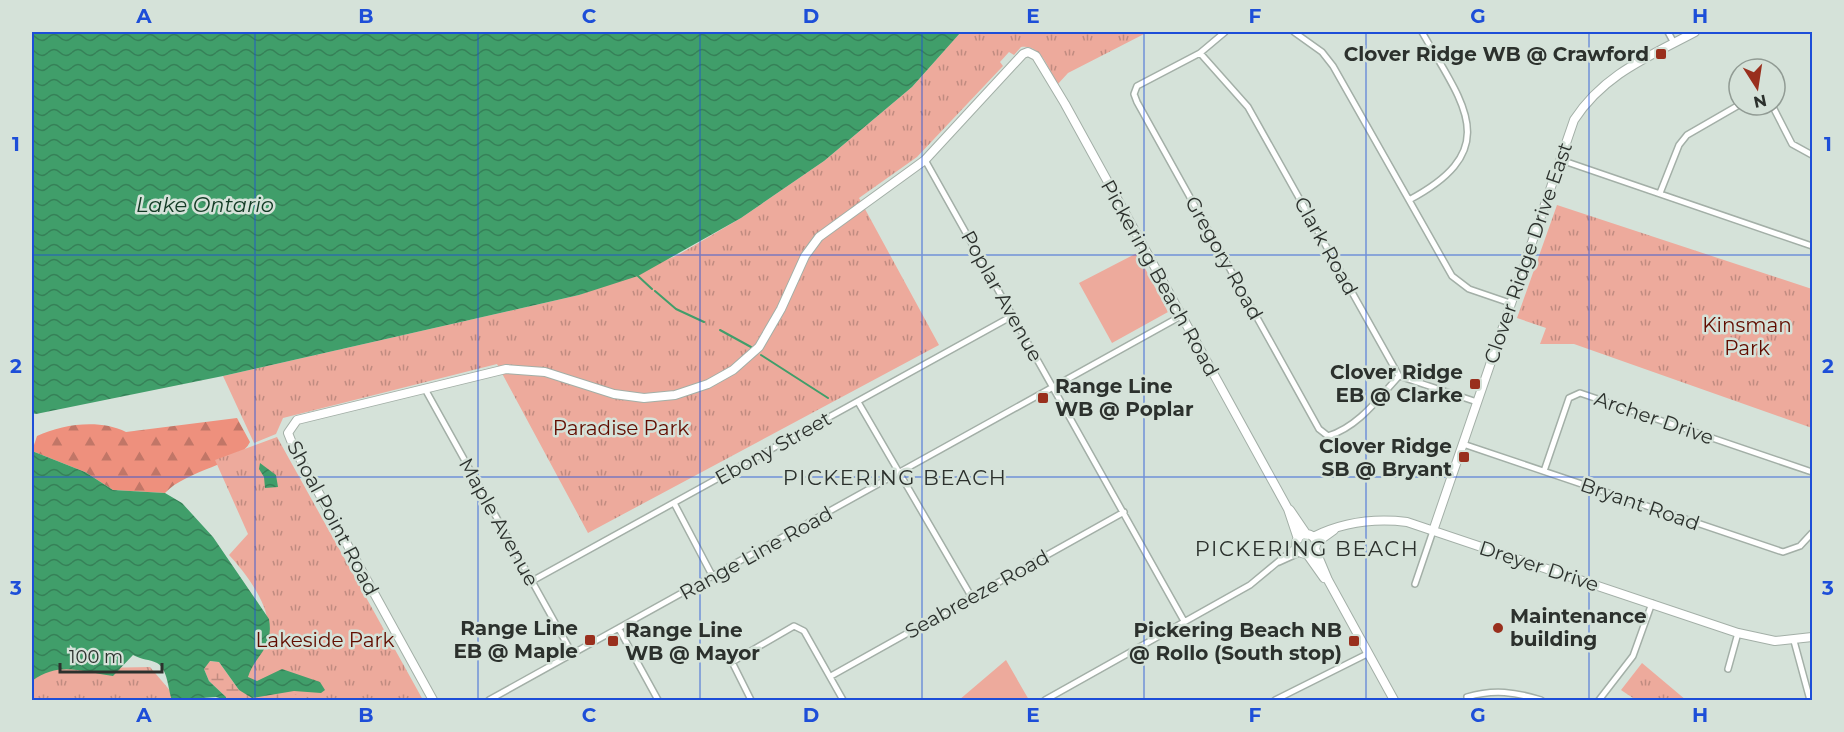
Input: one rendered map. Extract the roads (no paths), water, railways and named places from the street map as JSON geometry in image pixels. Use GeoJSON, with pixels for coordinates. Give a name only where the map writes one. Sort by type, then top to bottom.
{"type":"FeatureCollection","features":[{"type":"Feature","properties":{"kind":"street","name":"Gregory Road"},"geometry":{"type":"LineString","coordinates":[[1226,32],[1200,53],[1137,86],[1134,94],[1319,429],[1328,435],[1340,432],[1360,417],[1399,376]]}},
{"type":"Feature","properties":{"kind":"street"},"geometry":{"type":"LineString","coordinates":[[1294,32],[1322,52],[1333,66],[1452,276],[1469,289],[1510,303]]}},
{"type":"Feature","properties":{"kind":"street"},"geometry":{"type":"LineString","coordinates":[[1409,200],[1434,188],[1449,176],[1460,160],[1468,129],[1460,99],[1422,32]]}},
{"type":"Feature","properties":{"kind":"street"},"geometry":{"type":"LineString","coordinates":[[1668,32],[1674,43]]}},
{"type":"Feature","properties":{"kind":"street","name":"Clover Ridge Drive East"},"geometry":{"type":"LineString","coordinates":[[1433,531],[1574,120],[1588,98],[1605,83],[1695,32]]}},
{"type":"Feature","properties":{"kind":"street","name":"Pickering Beach Road"},"geometry":{"type":"LineString","coordinates":[[925,160],[1023,54],[1028,52],[1036,56],[1288,509],[1301,548],[1328,580]]}},
{"type":"Feature","properties":{"kind":"street","name":"Clark Road"},"geometry":{"type":"LineString","coordinates":[[1200,53],[1248,107],[1399,376]]}},
{"type":"Feature","properties":{"kind":"street"},"geometry":{"type":"LineString","coordinates":[[1660,193],[1679,145],[1687,135],[1727,112]]}},
{"type":"Feature","properties":{"kind":"street"},"geometry":{"type":"LineString","coordinates":[[1778,117],[1792,144],[1812,155]]}},
{"type":"Feature","properties":{"kind":"street"},"geometry":{"type":"LineString","coordinates":[[425,389],[491,372],[517,369],[555,374],[614,394],[644,398],[675,395],[708,384],[733,370],[759,347],[777,317],[805,256],[819,237],[925,160]]}},
{"type":"Feature","properties":{"kind":"street","name":"Poplar Avenue"},"geometry":{"type":"LineString","coordinates":[[925,160],[1184,621]]}},
{"type":"Feature","properties":{"kind":"street"},"geometry":{"type":"LineString","coordinates":[[1561,160],[1812,246]]}},
{"type":"Feature","properties":{"kind":"street","name":"Ebony Street"},"geometry":{"type":"LineString","coordinates":[[532,581],[1014,315]]}},
{"type":"Feature","properties":{"kind":"street","name":"Range Line Road"},"geometry":{"type":"LineString","coordinates":[[489,700],[1181,316]]}},
{"type":"Feature","properties":{"kind":"street"},"geometry":{"type":"LineString","coordinates":[[1399,376],[1477,402]]}},
{"type":"Feature","properties":{"kind":"street","name":"Maple Avenue"},"geometry":{"type":"LineString","coordinates":[[425,389],[573,655]]}},
{"type":"Feature","properties":{"kind":"street","name":"Shoal Point Road"},"geometry":{"type":"LineString","coordinates":[[425,389],[297,420],[288,433],[320,496],[433,700]]}},
{"type":"Feature","properties":{"kind":"street","name":"Archer Drive"},"geometry":{"type":"LineString","coordinates":[[1544,471],[1569,398],[1580,393],[1812,472]]}},
{"type":"Feature","properties":{"kind":"street"},"geometry":{"type":"LineString","coordinates":[[858,402],[971,596]]}},
{"type":"Feature","properties":{"kind":"street","name":"Bryant Road"},"geometry":{"type":"LineString","coordinates":[[1463,444],[1783,552],[1800,546],[1812,533]]}},
{"type":"Feature","properties":{"kind":"street"},"geometry":{"type":"LineString","coordinates":[[674,503],[713,577]]}},
{"type":"Feature","properties":{"kind":"street","name":"Pickering Beach Road"},"geometry":{"type":"LineString","coordinates":[[1288,509],[1293,512],[1313,541],[1328,580],[1394,700]]}},
{"type":"Feature","properties":{"kind":"street","name":"Seabreeze Road"},"geometry":{"type":"LineString","coordinates":[[831,676],[1124,512]]}},
{"type":"Feature","properties":{"kind":"street","name":"Dreyer Drive"},"geometry":{"type":"LineString","coordinates":[[1313,541],[1334,530],[1363,521],[1383,519],[1407,522],[1738,633],[1775,641],[1794,641],[1812,637]]}},
{"type":"Feature","properties":{"kind":"street"},"geometry":{"type":"LineString","coordinates":[[1415,584],[1433,531]]}},
{"type":"Feature","properties":{"kind":"street"},"geometry":{"type":"LineString","coordinates":[[1301,548],[1313,541]]}},
{"type":"Feature","properties":{"kind":"street"},"geometry":{"type":"LineString","coordinates":[[1045,700],[1250,585],[1279,562],[1313,541]]}},
{"type":"Feature","properties":{"kind":"street"},"geometry":{"type":"LineString","coordinates":[[1599,700],[1633,656],[1652,603]]}},
{"type":"Feature","properties":{"kind":"street"},"geometry":{"type":"LineString","coordinates":[[751,700],[732,662],[794,626],[804,631],[843,700]]}},
{"type":"Feature","properties":{"kind":"street"},"geometry":{"type":"LineString","coordinates":[[619,629],[657,700]]}},
{"type":"Feature","properties":{"kind":"street"},"geometry":{"type":"LineString","coordinates":[[1728,669],[1738,633]]}},
{"type":"Feature","properties":{"kind":"street"},"geometry":{"type":"LineString","coordinates":[[1794,641],[1810,700]]}},
{"type":"Feature","properties":{"kind":"street"},"geometry":{"type":"LineString","coordinates":[[1275,700],[1367,654]]}},
{"type":"Feature","properties":{"kind":"street"},"geometry":{"type":"LineString","coordinates":[[1467,697],[1500,691],[1541,700]]}},
{"type":"Feature","properties":{"kind":"water","name":"Lake Ontario"},"geometry":{"type":"Polygon","coordinates":[[[32,32],[961,32],[912,87],[824,161],[741,218],[638,276],[579,295],[223,376],[36,414],[32,413],[32,32]]]}},
{"type":"Feature","properties":{"kind":"water"},"geometry":{"type":"Polygon","coordinates":[[[32,451],[85,472],[113,490],[165,493],[182,503],[213,537],[269,619],[267,644],[248,677],[257,681],[282,669],[320,682],[325,690],[321,693],[294,691],[252,698],[239,690],[219,662],[210,661],[204,669],[209,681],[226,697],[226,700],[216,697],[172,700],[166,675],[161,666],[133,655],[113,676],[61,670],[52,671],[32,681],[32,451]]]}},
{"type":"Feature","properties":{"kind":"water"},"geometry":{"type":"Polygon","coordinates":[[[260,463],[276,475],[278,487],[265,488],[264,477],[259,469],[260,463]]]}},
{"type":"Feature","properties":{"kind":"waterway"},"geometry":{"type":"LineString","coordinates":[[638,276],[652,289]]}},
{"type":"Feature","properties":{"kind":"waterway"},"geometry":{"type":"LineString","coordinates":[[655,291],[676,309],[704,322]]}},
{"type":"Feature","properties":{"kind":"waterway"},"geometry":{"type":"LineString","coordinates":[[720,330],[751,347]]}},
{"type":"Feature","properties":{"kind":"waterway"},"geometry":{"type":"LineString","coordinates":[[761,355],[828,398]]}},
{"type":"Feature","properties":{"kind":"place","name":"Clover Ridge WB @ Crawford"},"geometry":{"type":"Point","coordinates":[1661,54]}},
{"type":"Feature","properties":{"kind":"place","name":"Clover Ridge EB @ Clarke"},"geometry":{"type":"Point","coordinates":[1475,384]}},
{"type":"Feature","properties":{"kind":"place","name":"Range Line WB @ Poplar"},"geometry":{"type":"Point","coordinates":[1043,398]}},
{"type":"Feature","properties":{"kind":"place","name":"Clover Ridge SB @ Bryant"},"geometry":{"type":"Point","coordinates":[1464,457]}},
{"type":"Feature","properties":{"kind":"place","name":"Maintenance building"},"geometry":{"type":"Point","coordinates":[1498,628]}},
{"type":"Feature","properties":{"kind":"place","name":"Range Line EB @ Maple"},"geometry":{"type":"Point","coordinates":[590,640]}},
{"type":"Feature","properties":{"kind":"place","name":"Range Line WB @ Mayor"},"geometry":{"type":"Point","coordinates":[613,641]}},
{"type":"Feature","properties":{"kind":"place","name":"Pickering Beach NB @ Rollo (South stop)"},"geometry":{"type":"Point","coordinates":[1354,641]}},
{"type":"Feature","properties":{"kind":"district","name":"PICKERING BEACH"},"geometry":{"type":"Point","coordinates":[895,477]}},
{"type":"Feature","properties":{"kind":"district","name":"PICKERING BEACH"},"geometry":{"type":"Point","coordinates":[1307,548]}},
{"type":"Feature","properties":{"kind":"park label","name":"Kinsman Park"},"geometry":{"type":"Point","coordinates":[1747,336]}},
{"type":"Feature","properties":{"kind":"park label","name":"Paradise Park"},"geometry":{"type":"Point","coordinates":[621,428]}},
{"type":"Feature","properties":{"kind":"park label","name":"Lakeside Park"},"geometry":{"type":"Point","coordinates":[325,640]}}]}
